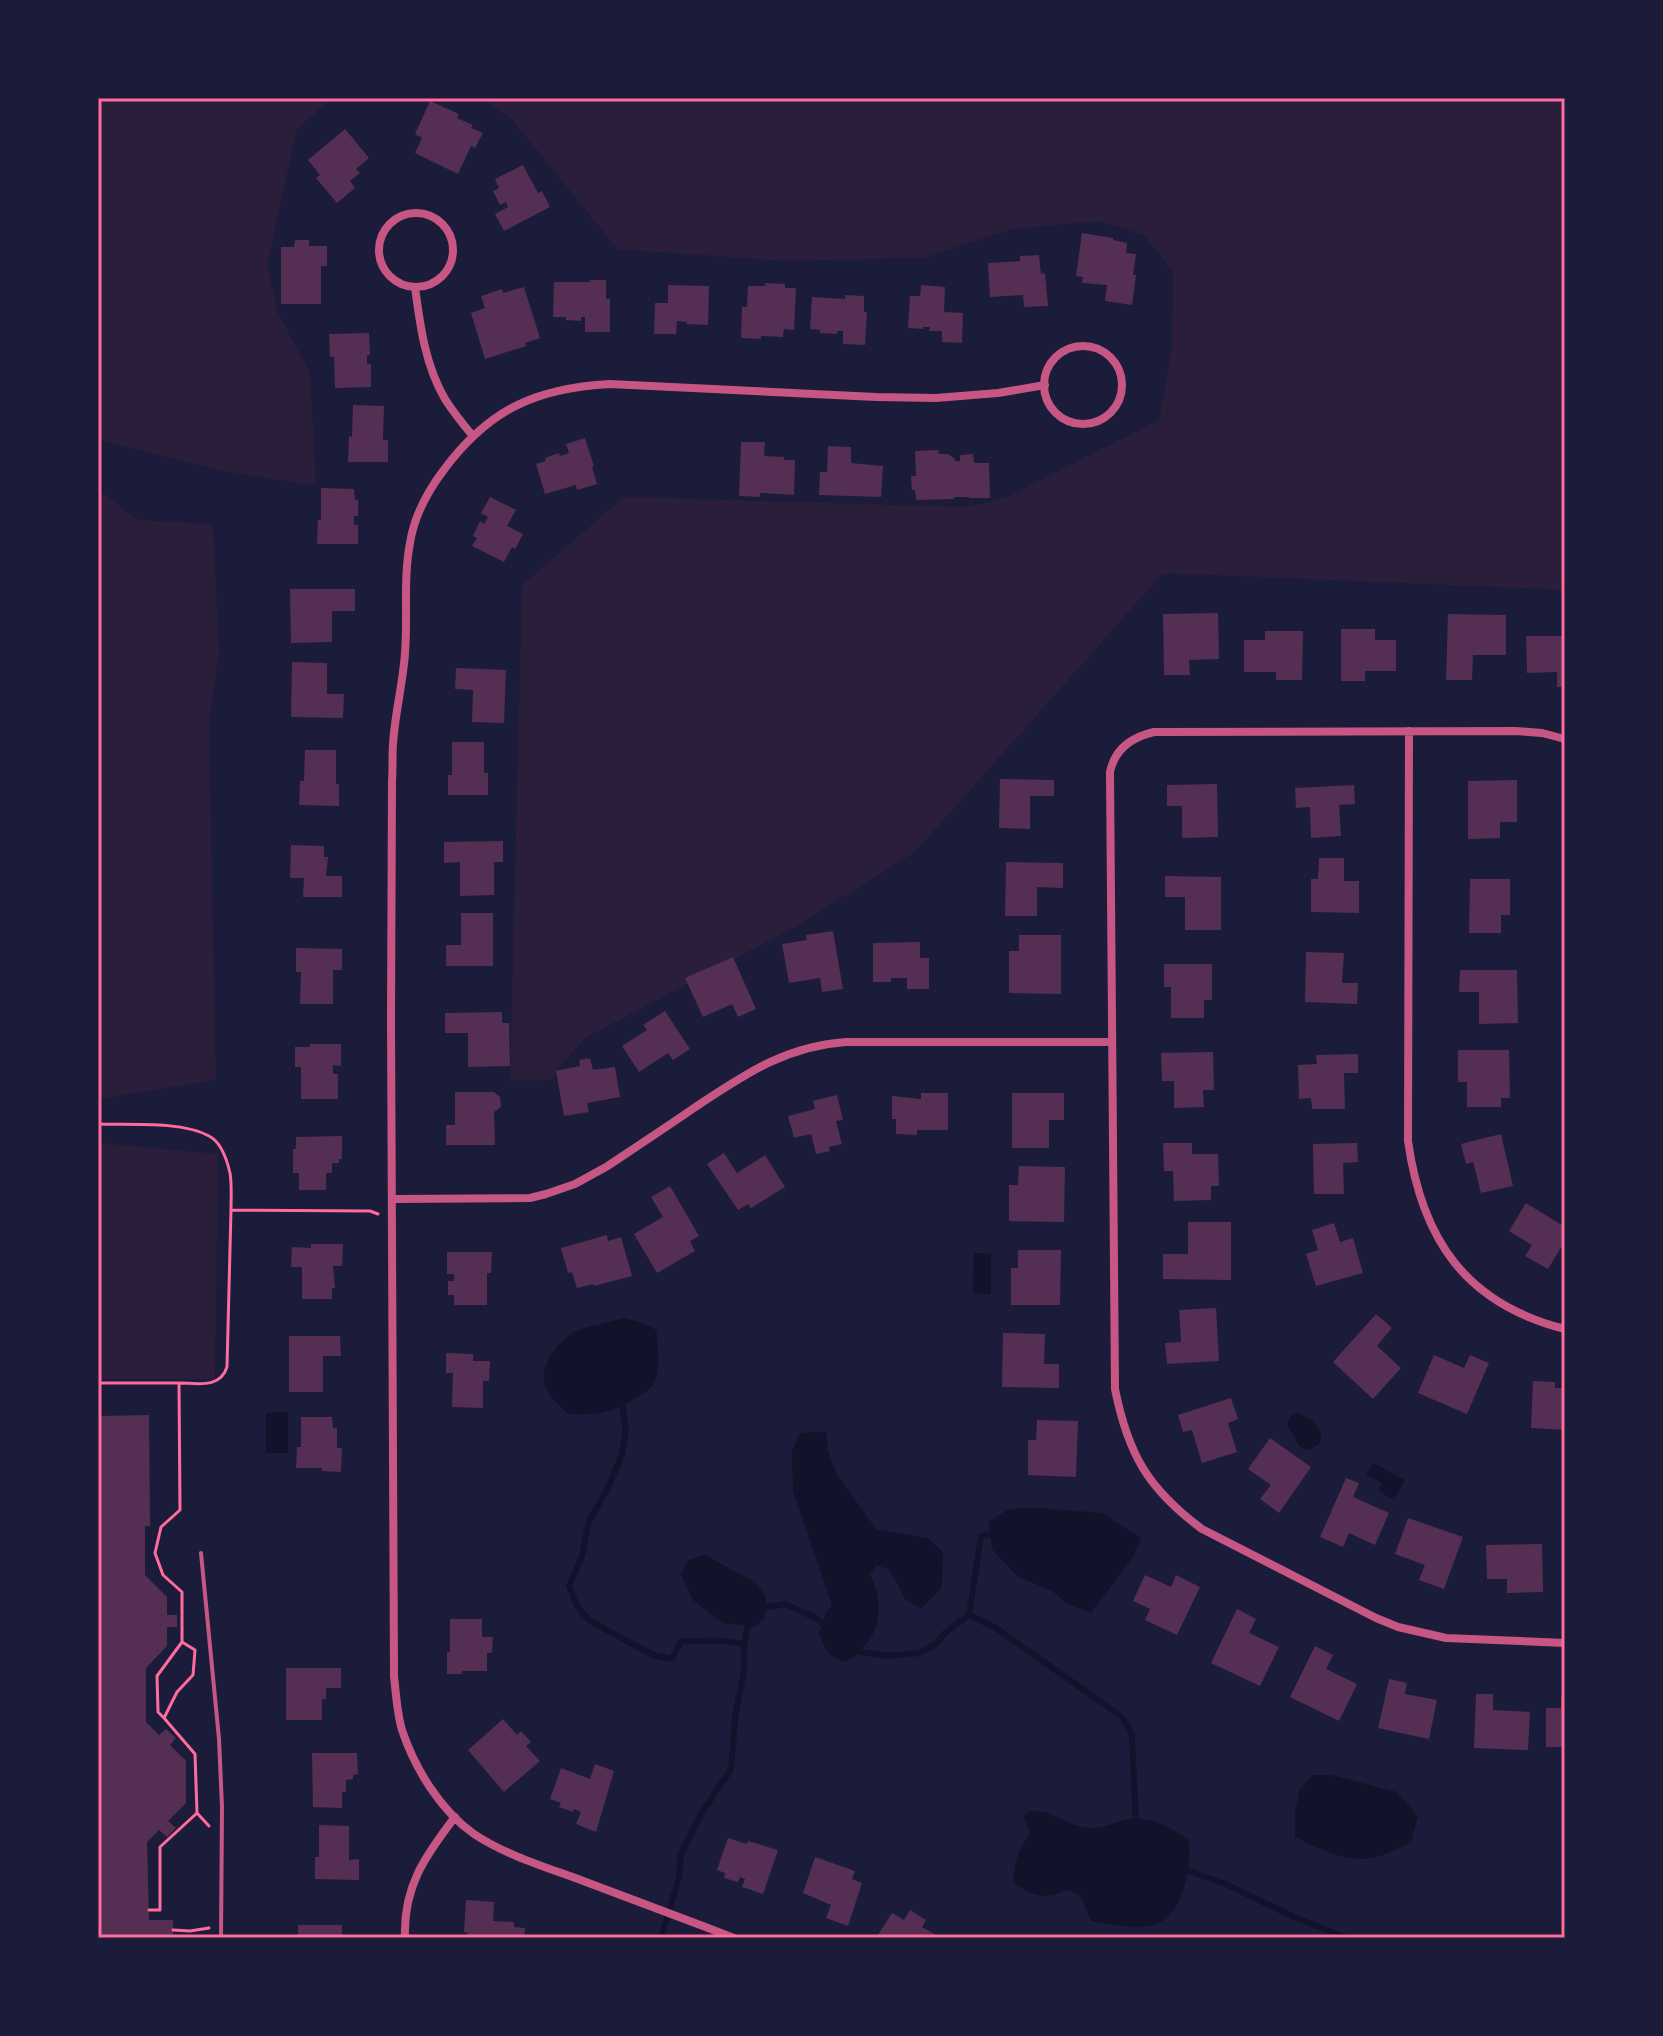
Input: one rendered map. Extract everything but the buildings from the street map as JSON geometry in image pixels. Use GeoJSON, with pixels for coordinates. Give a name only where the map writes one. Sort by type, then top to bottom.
{"type":"FeatureCollection","features":[{"type":"Feature","properties":{"kind":"street"},"geometry":{"type":"LineString","coordinates":[[417,213],[439,220],[447,229],[454,251],[446,273],[426,286],[415,287],[402,285],[391,278],[383,268],[379,243],[393,221],[417,213]]}},
{"type":"Feature","properties":{"kind":"street"},"geometry":{"type":"LineString","coordinates":[[415,287],[423,341],[436,383],[452,411],[472,435]]}},
{"type":"Feature","properties":{"kind":"street"},"geometry":{"type":"LineString","coordinates":[[1083,346],[1107,353],[1121,373],[1123,385],[1115,408],[1106,417],[1083,424],[1058,415],[1049,404],[1045,385],[1049,365],[1058,355],[1070,348],[1083,346]]}},
{"type":"Feature","properties":{"kind":"street"},"geometry":{"type":"LineString","coordinates":[[734,1938],[505,1850],[476,1835],[455,1817],[430,1787],[402,1729],[394,1661],[393,743],[406,649],[407,565],[411,538],[429,492],[472,435],[522,403],[552,392],[610,384],[936,398],[1045,385]]}},
{"type":"Feature","properties":{"kind":"street"},"geometry":{"type":"LineString","coordinates":[[1409,731],[1408,1141],[1413,1172],[1431,1226],[1460,1271],[1508,1307],[1565,1329]]}},
{"type":"Feature","properties":{"kind":"street"},"geometry":{"type":"LineString","coordinates":[[1565,739],[1516,731],[1154,732],[1137,737],[1122,747],[1110,772],[1115,1389],[1122,1423],[1134,1453],[1158,1490],[1202,1529],[1398,1627],[1446,1638],[1565,1643]]}},
{"type":"Feature","properties":{"kind":"street"},"geometry":{"type":"LineString","coordinates":[[393,1199],[530,1198],[562,1189],[606,1167],[745,1074],[787,1054],[821,1044],[858,1041],[1112,1042]]}},
{"type":"Feature","properties":{"kind":"street"},"geometry":{"type":"LineString","coordinates":[[405,1938],[405,1913],[412,1883],[426,1855],[455,1817]]}},
{"type":"Feature","properties":{"kind":"lane"},"geometry":{"type":"LineString","coordinates":[[201,1553],[219,1739],[221,1938]]}},
{"type":"Feature","properties":{"kind":"path"},"geometry":{"type":"LineString","coordinates":[[98,1124],[185,1127],[209,1136],[223,1151],[230,1173],[231,1210],[370,1211],[393,1218]]}},
{"type":"Feature","properties":{"kind":"path"},"geometry":{"type":"LineString","coordinates":[[98,1383],[179,1383]]}},
{"type":"Feature","properties":{"kind":"path"},"geometry":{"type":"LineString","coordinates":[[164,1718],[158,1712],[157,1676],[182,1642]]}},
{"type":"Feature","properties":{"kind":"path"},"geometry":{"type":"LineString","coordinates":[[149,1910],[160,1910],[160,1847],[197,1813]]}},
{"type":"Feature","properties":{"kind":"path"},"geometry":{"type":"LineString","coordinates":[[173,1930],[209,1928]]}},
{"type":"Feature","properties":{"kind":"shaded area"},"geometry":{"type":"Polygon","coordinates":[[[98,98],[332,98],[297,129],[267,265],[278,313],[310,373],[316,486],[217,470],[98,440],[98,98]]]}},
{"type":"Feature","properties":{"kind":"shaded area"},"geometry":{"type":"Polygon","coordinates":[[[482,98],[1565,98],[1565,590],[1163,573],[915,852],[793,928],[585,1038],[556,1071],[552,1080],[510,1081],[522,585],[624,497],[965,507],[1003,499],[1159,420],[1172,347],[1173,271],[1143,235],[1099,221],[1012,229],[924,258],[785,261],[617,249],[512,119],[482,98]]]}},
{"type":"Feature","properties":{"kind":"shaded area"},"geometry":{"type":"Polygon","coordinates":[[[98,490],[138,520],[213,524],[219,653],[209,721],[216,1080],[98,1099],[98,490]]]}},
{"type":"Feature","properties":{"kind":"shaded area"},"geometry":{"type":"Polygon","coordinates":[[[98,1143],[218,1154],[215,1379],[98,1379],[98,1143]]]}},
{"type":"Feature","properties":{"kind":"shaded area"},"geometry":{"type":"Polygon","coordinates":[[[974,1253],[991,1253],[991,1294],[973,1293],[974,1253]]]}},
{"type":"Feature","properties":{"kind":"shaded area"},"geometry":{"type":"Polygon","coordinates":[[[624,1318],[656,1330],[658,1363],[655,1381],[639,1396],[614,1409],[597,1414],[569,1414],[549,1394],[544,1379],[553,1352],[576,1331],[624,1318]]]}},
{"type":"Feature","properties":{"kind":"shaded area"},"geometry":{"type":"Polygon","coordinates":[[[288,1412],[288,1453],[266,1453],[266,1413],[288,1412]]]}},
{"type":"Feature","properties":{"kind":"shaded area"},"geometry":{"type":"Polygon","coordinates":[[[1295,1413],[1315,1424],[1321,1436],[1320,1442],[1306,1450],[1299,1445],[1287,1425],[1295,1413]]]}},
{"type":"Feature","properties":{"kind":"shaded area"},"geometry":{"type":"Polygon","coordinates":[[[826,1432],[828,1451],[837,1475],[876,1529],[927,1538],[943,1552],[942,1587],[921,1609],[906,1600],[889,1569],[876,1565],[870,1575],[878,1603],[874,1631],[858,1653],[842,1662],[828,1653],[819,1634],[832,1605],[793,1491],[792,1451],[800,1433],[826,1432]]]}},
{"type":"Feature","properties":{"kind":"shaded area"},"geometry":{"type":"Polygon","coordinates":[[[1373,1463],[1405,1480],[1394,1500],[1379,1491],[1382,1483],[1366,1475],[1373,1463]]]}},
{"type":"Feature","properties":{"kind":"shaded area"},"geometry":{"type":"Polygon","coordinates":[[[1009,1509],[1102,1513],[1141,1538],[1134,1555],[1091,1613],[1017,1576],[992,1549],[989,1522],[1009,1509]]]}},
{"type":"Feature","properties":{"kind":"shaded area"},"geometry":{"type":"Polygon","coordinates":[[[705,1555],[754,1582],[766,1596],[765,1618],[754,1627],[723,1623],[693,1600],[681,1575],[688,1560],[705,1555]]]}},
{"type":"Feature","properties":{"kind":"shaded area"},"geometry":{"type":"Polygon","coordinates":[[[1313,1775],[1331,1775],[1397,1792],[1418,1816],[1411,1842],[1381,1855],[1362,1859],[1336,1855],[1295,1837],[1295,1811],[1300,1789],[1313,1775]]]}},
{"type":"Feature","properties":{"kind":"shaded area"},"geometry":{"type":"Polygon","coordinates":[[[1029,1811],[1045,1813],[1089,1828],[1142,1819],[1159,1823],[1182,1835],[1189,1840],[1189,1862],[1185,1885],[1176,1907],[1154,1925],[1117,1925],[1091,1921],[1080,1895],[1067,1890],[1038,1895],[1020,1887],[1013,1882],[1019,1851],[1030,1835],[1024,1816],[1029,1811]]]}},
{"type":"Feature","properties":{"kind":"waterway"},"geometry":{"type":"LineString","coordinates":[[622,1404],[626,1431],[622,1454],[608,1488],[589,1521],[582,1556],[569,1586],[577,1606],[590,1621],[653,1655],[672,1659],[681,1641],[721,1641],[744,1645]]}},
{"type":"Feature","properties":{"kind":"waterway"},"geometry":{"type":"LineString","coordinates":[[854,1651],[888,1656],[919,1653],[936,1644],[969,1615],[981,1536],[996,1533]]}},
{"type":"Feature","properties":{"kind":"waterway"},"geometry":{"type":"LineString","coordinates":[[759,1612],[763,1608],[785,1604],[816,1618],[827,1628]]}},
{"type":"Feature","properties":{"kind":"waterway"},"geometry":{"type":"LineString","coordinates":[[969,1615],[996,1628],[1122,1717],[1132,1737],[1136,1826]]}},
{"type":"Feature","properties":{"kind":"waterway"},"geometry":{"type":"LineString","coordinates":[[661,1938],[679,1877],[681,1854],[701,1814],[731,1769],[735,1718],[744,1670],[744,1645],[747,1629],[753,1621]]}},
{"type":"Feature","properties":{"kind":"waterway"},"geometry":{"type":"LineString","coordinates":[[1183,1869],[1226,1884],[1294,1917],[1347,1938]]}}]}
